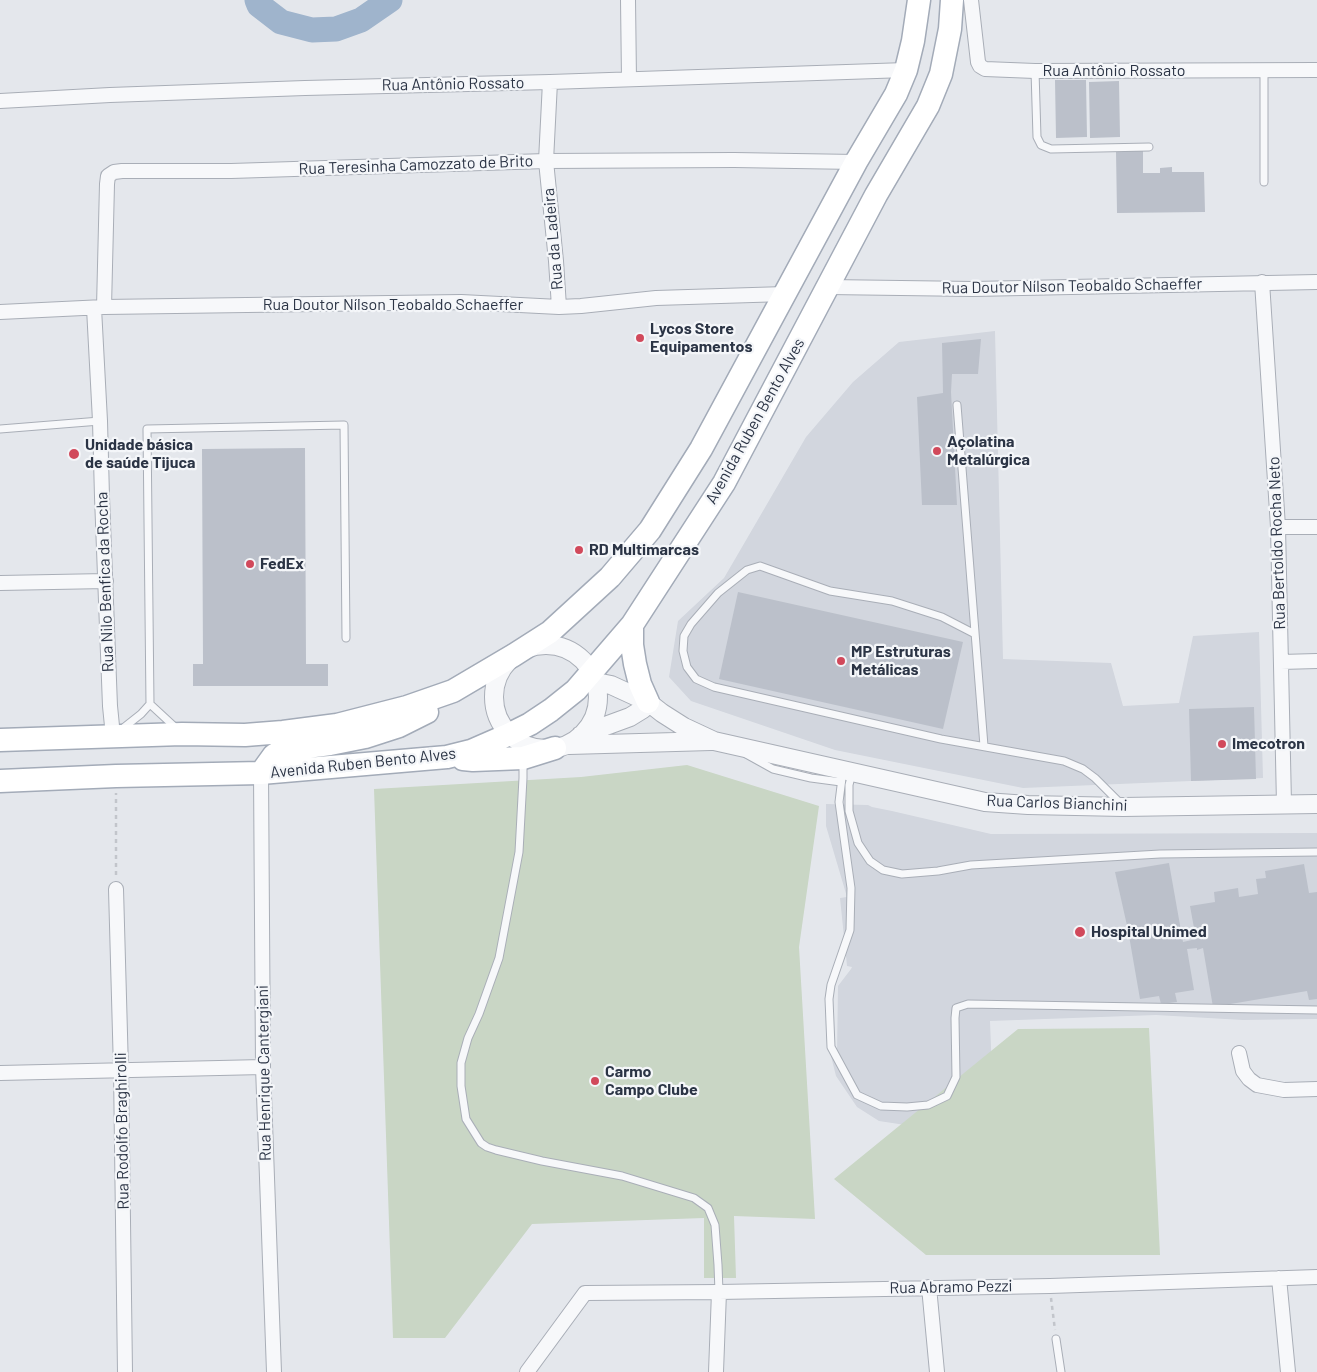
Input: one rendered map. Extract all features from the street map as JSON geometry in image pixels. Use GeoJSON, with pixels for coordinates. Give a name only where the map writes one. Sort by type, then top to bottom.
{"type":"FeatureCollection","features":[{"type":"Feature","properties":{"kind":"main road","name":"Avenida Ruben Bento Alves"},"geometry":{"type":"LineString","coordinates":[[0,740],[182,734],[245,735],[338,725],[407,707],[453,691],[550,632],[610,577],[650,530],[701,449],[856,162],[896,94],[906,70],[920,0]]}},
{"type":"Feature","properties":{"kind":"main road","name":"Avenida Ruben Bento Alves"},"geometry":{"type":"LineString","coordinates":[[0,781],[260,773],[447,757],[471,751],[510,734],[551,710],[594,677],[632,625],[724,483],[876,194],[928,106],[941,74],[950,30],[952,0]]}},
{"type":"Feature","properties":{"kind":"main road"},"geometry":{"type":"LineString","coordinates":[[632,625],[635,664],[640,684],[648,702]]}},
{"type":"Feature","properties":{"kind":"main road"},"geometry":{"type":"LineString","coordinates":[[260,773],[274,756],[283,750],[365,737],[399,726],[426,713],[453,691]]}},
{"type":"Feature","properties":{"kind":"main road"},"geometry":{"type":"LineString","coordinates":[[447,757],[473,760],[523,758],[568,742]]}},
{"type":"Feature","properties":{"kind":"street"},"geometry":{"type":"LineString","coordinates":[[628,0],[630,79]]}},
{"type":"Feature","properties":{"kind":"street","name":"Rua Antônio Rossato"},"geometry":{"type":"LineString","coordinates":[[971,0],[978,62],[985,69],[1035,72],[1317,70]]}},
{"type":"Feature","properties":{"kind":"street","name":"Rua Antônio Rossato"},"geometry":{"type":"LineString","coordinates":[[0,101],[305,88],[906,70]]}},
{"type":"Feature","properties":{"kind":"street","name":"Rua da Ladeira"},"geometry":{"type":"LineString","coordinates":[[550,82],[546,161],[559,307]]}},
{"type":"Feature","properties":{"kind":"street","name":"Rua Teresinha Camozzato de Brito"},"geometry":{"type":"LineString","coordinates":[[99,308],[107,184],[108,176],[114,172],[240,171],[546,161],[734,160],[856,162]]}},
{"type":"Feature","properties":{"kind":"street","name":"Rua Bertoldo Rocha Neto"},"geometry":{"type":"LineString","coordinates":[[1262,282],[1278,527],[1284,804]]}},
{"type":"Feature","properties":{"kind":"street","name":"Rua Doutor Nílson Teobaldo Schaeffer"},"geometry":{"type":"LineString","coordinates":[[828,287],[973,289],[1317,282]]}},
{"type":"Feature","properties":{"kind":"street","name":"Rua Doutor Nílson Teobaldo Schaeffer"},"geometry":{"type":"LineString","coordinates":[[0,312],[99,308],[461,302],[559,307],[656,298],[785,294]]}},
{"type":"Feature","properties":{"kind":"street","name":"Rua Nilo Benfica da Rocha"},"geometry":{"type":"LineString","coordinates":[[99,308],[102,497],[110,706],[113,736]]}},
{"type":"Feature","properties":{"kind":"street"},"geometry":{"type":"LineString","coordinates":[[1278,527],[1317,526]]}},
{"type":"Feature","properties":{"kind":"street"},"geometry":{"type":"LineString","coordinates":[[0,583],[106,581]]}},
{"type":"Feature","properties":{"kind":"street"},"geometry":{"type":"LineString","coordinates":[[510,734],[501,723],[495,708],[494,696],[497,680],[503,667],[514,655],[534,646],[551,645],[567,649],[580,657],[594,677],[598,692],[597,709],[590,725],[568,742]]}},
{"type":"Feature","properties":{"kind":"street"},"geometry":{"type":"LineString","coordinates":[[1281,662],[1317,661]]}},
{"type":"Feature","properties":{"kind":"street","name":"Rua Carlos Bianchini"},"geometry":{"type":"LineString","coordinates":[[594,677],[648,702],[662,714],[684,727],[719,742],[845,775],[985,802],[1123,807],[1284,804],[1313,807]]}},
{"type":"Feature","properties":{"kind":"street"},"geometry":{"type":"LineString","coordinates":[[568,742],[630,717],[643,709],[648,702]]}},
{"type":"Feature","properties":{"kind":"street","name":"Rua Carlos Bianchini"},"geometry":{"type":"LineString","coordinates":[[510,734],[536,748],[568,742],[719,742]]}},
{"type":"Feature","properties":{"kind":"street","name":"Rua Henrique Cantergiani"},"geometry":{"type":"LineString","coordinates":[[260,773],[263,1067],[274,1372]]}},
{"type":"Feature","properties":{"kind":"street","name":"Rua Rodolfo Braghirolli"},"geometry":{"type":"LineString","coordinates":[[116,889],[122,1070],[125,1372]]}},
{"type":"Feature","properties":{"kind":"street"},"geometry":{"type":"LineString","coordinates":[[1239,1053],[1243,1070],[1249,1079],[1257,1085],[1284,1090],[1317,1088]]}},
{"type":"Feature","properties":{"kind":"street"},"geometry":{"type":"LineString","coordinates":[[0,1074],[263,1067]]}},
{"type":"Feature","properties":{"kind":"street","name":"Rua Abramo Pezzi"},"geometry":{"type":"LineString","coordinates":[[527,1372],[584,1293],[1050,1286],[1317,1277]]}},
{"type":"Feature","properties":{"kind":"street"},"geometry":{"type":"LineString","coordinates":[[1278,1278],[1288,1372]]}},
{"type":"Feature","properties":{"kind":"street"},"geometry":{"type":"LineString","coordinates":[[929,1288],[937,1372]]}},
{"type":"Feature","properties":{"kind":"street"},"geometry":{"type":"LineString","coordinates":[[716,1372],[719,1292]]}},
{"type":"Feature","properties":{"kind":"lane"},"geometry":{"type":"LineString","coordinates":[[1264,70],[1264,182]]}},
{"type":"Feature","properties":{"kind":"lane"},"geometry":{"type":"LineString","coordinates":[[1035,72],[1037,137],[1041,146],[1051,149],[1149,147]]}},
{"type":"Feature","properties":{"kind":"lane"},"geometry":{"type":"LineString","coordinates":[[957,406],[984,746]]}},
{"type":"Feature","properties":{"kind":"lane"},"geometry":{"type":"LineString","coordinates":[[0,428],[100,421]]}},
{"type":"Feature","properties":{"kind":"lane"},"geometry":{"type":"LineString","coordinates":[[113,736],[128,726],[150,704],[147,430],[344,425],[346,638]]}},
{"type":"Feature","properties":{"kind":"lane"},"geometry":{"type":"LineString","coordinates":[[975,634],[942,617],[892,601],[830,591],[760,566],[748,570],[718,593],[690,624],[684,636],[683,651],[687,667],[696,678],[714,688],[941,739],[1064,760],[1083,769],[1095,778],[1123,807]]}},
{"type":"Feature","properties":{"kind":"lane"},"geometry":{"type":"LineString","coordinates":[[150,704],[182,734]]}},
{"type":"Feature","properties":{"kind":"lane"},"geometry":{"type":"LineString","coordinates":[[523,758],[519,852],[499,958],[479,1014],[468,1038],[461,1063],[460,1086],[466,1118],[481,1143],[487,1147],[542,1161],[622,1176],[694,1198],[708,1208],[715,1225],[719,1292]]}},
{"type":"Feature","properties":{"kind":"lane"},"geometry":{"type":"LineString","coordinates":[[845,775],[849,785],[849,811],[858,843],[870,860],[883,870],[902,874],[938,871],[971,865],[1150,855],[1317,852]]}},
{"type":"Feature","properties":{"kind":"lane"},"geometry":{"type":"LineString","coordinates":[[845,775],[839,802],[851,888],[850,930],[831,985],[829,999],[831,1048],[858,1095],[881,1106],[907,1107],[928,1105],[947,1096],[956,1077],[956,1008],[968,1004],[1317,1010]]}},
{"type":"Feature","properties":{"kind":"lane"},"geometry":{"type":"LineString","coordinates":[[843,829],[853,826]]}},
{"type":"Feature","properties":{"kind":"lane"},"geometry":{"type":"LineString","coordinates":[[1056,1339],[1061,1372]]}},
{"type":"Feature","properties":{"kind":"path"},"geometry":{"type":"LineString","coordinates":[[116,776],[116,889]]}},
{"type":"Feature","properties":{"kind":"path"},"geometry":{"type":"LineString","coordinates":[[1050,1286],[1056,1339]]}},
{"type":"Feature","properties":{"kind":"shaded area"},"geometry":{"type":"Polygon","coordinates":[[[995,331],[1003,659],[1111,663],[1123,706],[1179,703],[1193,636],[1259,632],[1263,778],[1023,788],[835,750],[691,701],[669,677],[678,621],[724,578],[806,437],[853,382],[899,342],[995,331]]]}},
{"type":"Feature","properties":{"kind":"shaded area","name":"Hospital Unimed"},"geometry":{"type":"Polygon","coordinates":[[[826,804],[868,805],[991,834],[1317,833],[1317,1019],[1243,1020],[1156,1015],[990,1021],[992,1073],[912,1126],[879,1121],[857,1107],[836,1076],[831,1056],[837,1054],[838,986],[852,967],[847,966],[840,898],[847,897],[826,826],[826,804]]]}},
{"type":"Feature","properties":{"kind":"green space","name":"Carmo Campo Clube"},"geometry":{"type":"Polygon","coordinates":[[[687,765],[819,806],[799,947],[815,1219],[734,1216],[736,1278],[704,1278],[704,1218],[532,1224],[445,1338],[393,1338],[374,789],[581,777],[687,765]]]}},
{"type":"Feature","properties":{"kind":"green space"},"geometry":{"type":"Polygon","coordinates":[[[1149,1028],[1160,1255],[926,1255],[834,1179],[1018,1029],[1149,1028]]]}},
{"type":"Feature","properties":{"kind":"building"},"geometry":{"type":"Polygon","coordinates":[[[1055,80],[1086,80],[1087,137],[1056,138],[1055,80]]]}},
{"type":"Feature","properties":{"kind":"building"},"geometry":{"type":"Polygon","coordinates":[[[1119,81],[1120,137],[1090,138],[1089,82],[1119,81]]]}},
{"type":"Feature","properties":{"kind":"building"},"geometry":{"type":"Polygon","coordinates":[[[1116,151],[1143,151],[1143,173],[1160,173],[1160,168],[1172,167],[1172,172],[1204,172],[1205,212],[1117,213],[1116,151]]]}},
{"type":"Feature","properties":{"kind":"building","name":"Açolatina Metalúrgica"},"geometry":{"type":"Polygon","coordinates":[[[981,339],[978,374],[952,374],[951,392],[957,505],[922,505],[917,397],[943,393],[942,343],[981,339]]]}},
{"type":"Feature","properties":{"kind":"building"},"geometry":{"type":"Polygon","coordinates":[[[305,448],[306,664],[328,664],[328,686],[193,686],[193,664],[203,664],[202,449],[305,448]]]}},
{"type":"Feature","properties":{"kind":"building","name":"MP Estruturas Metálicas"},"geometry":{"type":"Polygon","coordinates":[[[738,592],[963,642],[943,729],[719,679],[738,592]]]}},
{"type":"Feature","properties":{"kind":"building","name":"Imecotron"},"geometry":{"type":"Polygon","coordinates":[[[1254,707],[1256,779],[1191,781],[1189,709],[1254,707]]]}},
{"type":"Feature","properties":{"kind":"building"},"geometry":{"type":"Polygon","coordinates":[[[1169,863],[1183,942],[1196,939],[1190,906],[1215,902],[1214,892],[1238,888],[1239,897],[1258,894],[1256,879],[1266,878],[1265,871],[1304,864],[1309,893],[1317,892],[1317,999],[1309,1000],[1307,991],[1213,1007],[1203,948],[1197,950],[1197,948],[1187,949],[1194,990],[1175,993],[1177,1002],[1161,1004],[1159,996],[1140,999],[1128,930],[1115,872],[1169,863]]]}},
{"type":"Feature","properties":{"kind":"waterway"},"geometry":{"type":"LineString","coordinates":[[257,0],[259,5],[281,22],[312,30],[336,29],[361,20],[390,0]]}},
{"type":"Feature","properties":{"kind":"place","name":"Lycos Store Equipamentos"},"geometry":{"type":"Point","coordinates":[640,338]}},
{"type":"Feature","properties":{"kind":"place","name":"Açolatina Metalúrgica"},"geometry":{"type":"Point","coordinates":[937,451]}},
{"type":"Feature","properties":{"kind":"place","name":"Unidade básica de saúde Tijuca"},"geometry":{"type":"Point","coordinates":[74,454]}},
{"type":"Feature","properties":{"kind":"place","name":"RD Multimarcas"},"geometry":{"type":"Point","coordinates":[579,550]}},
{"type":"Feature","properties":{"kind":"place","name":"FedEx"},"geometry":{"type":"Point","coordinates":[250,564]}},
{"type":"Feature","properties":{"kind":"place","name":"MP Estruturas Metálicas"},"geometry":{"type":"Point","coordinates":[841,661]}},
{"type":"Feature","properties":{"kind":"place","name":"Imecotron"},"geometry":{"type":"Point","coordinates":[1222,744]}},
{"type":"Feature","properties":{"kind":"place","name":"Hospital Unimed"},"geometry":{"type":"Point","coordinates":[1080,932]}},
{"type":"Feature","properties":{"kind":"place","name":"Carmo Campo Clube"},"geometry":{"type":"Point","coordinates":[595,1081]}}]}
